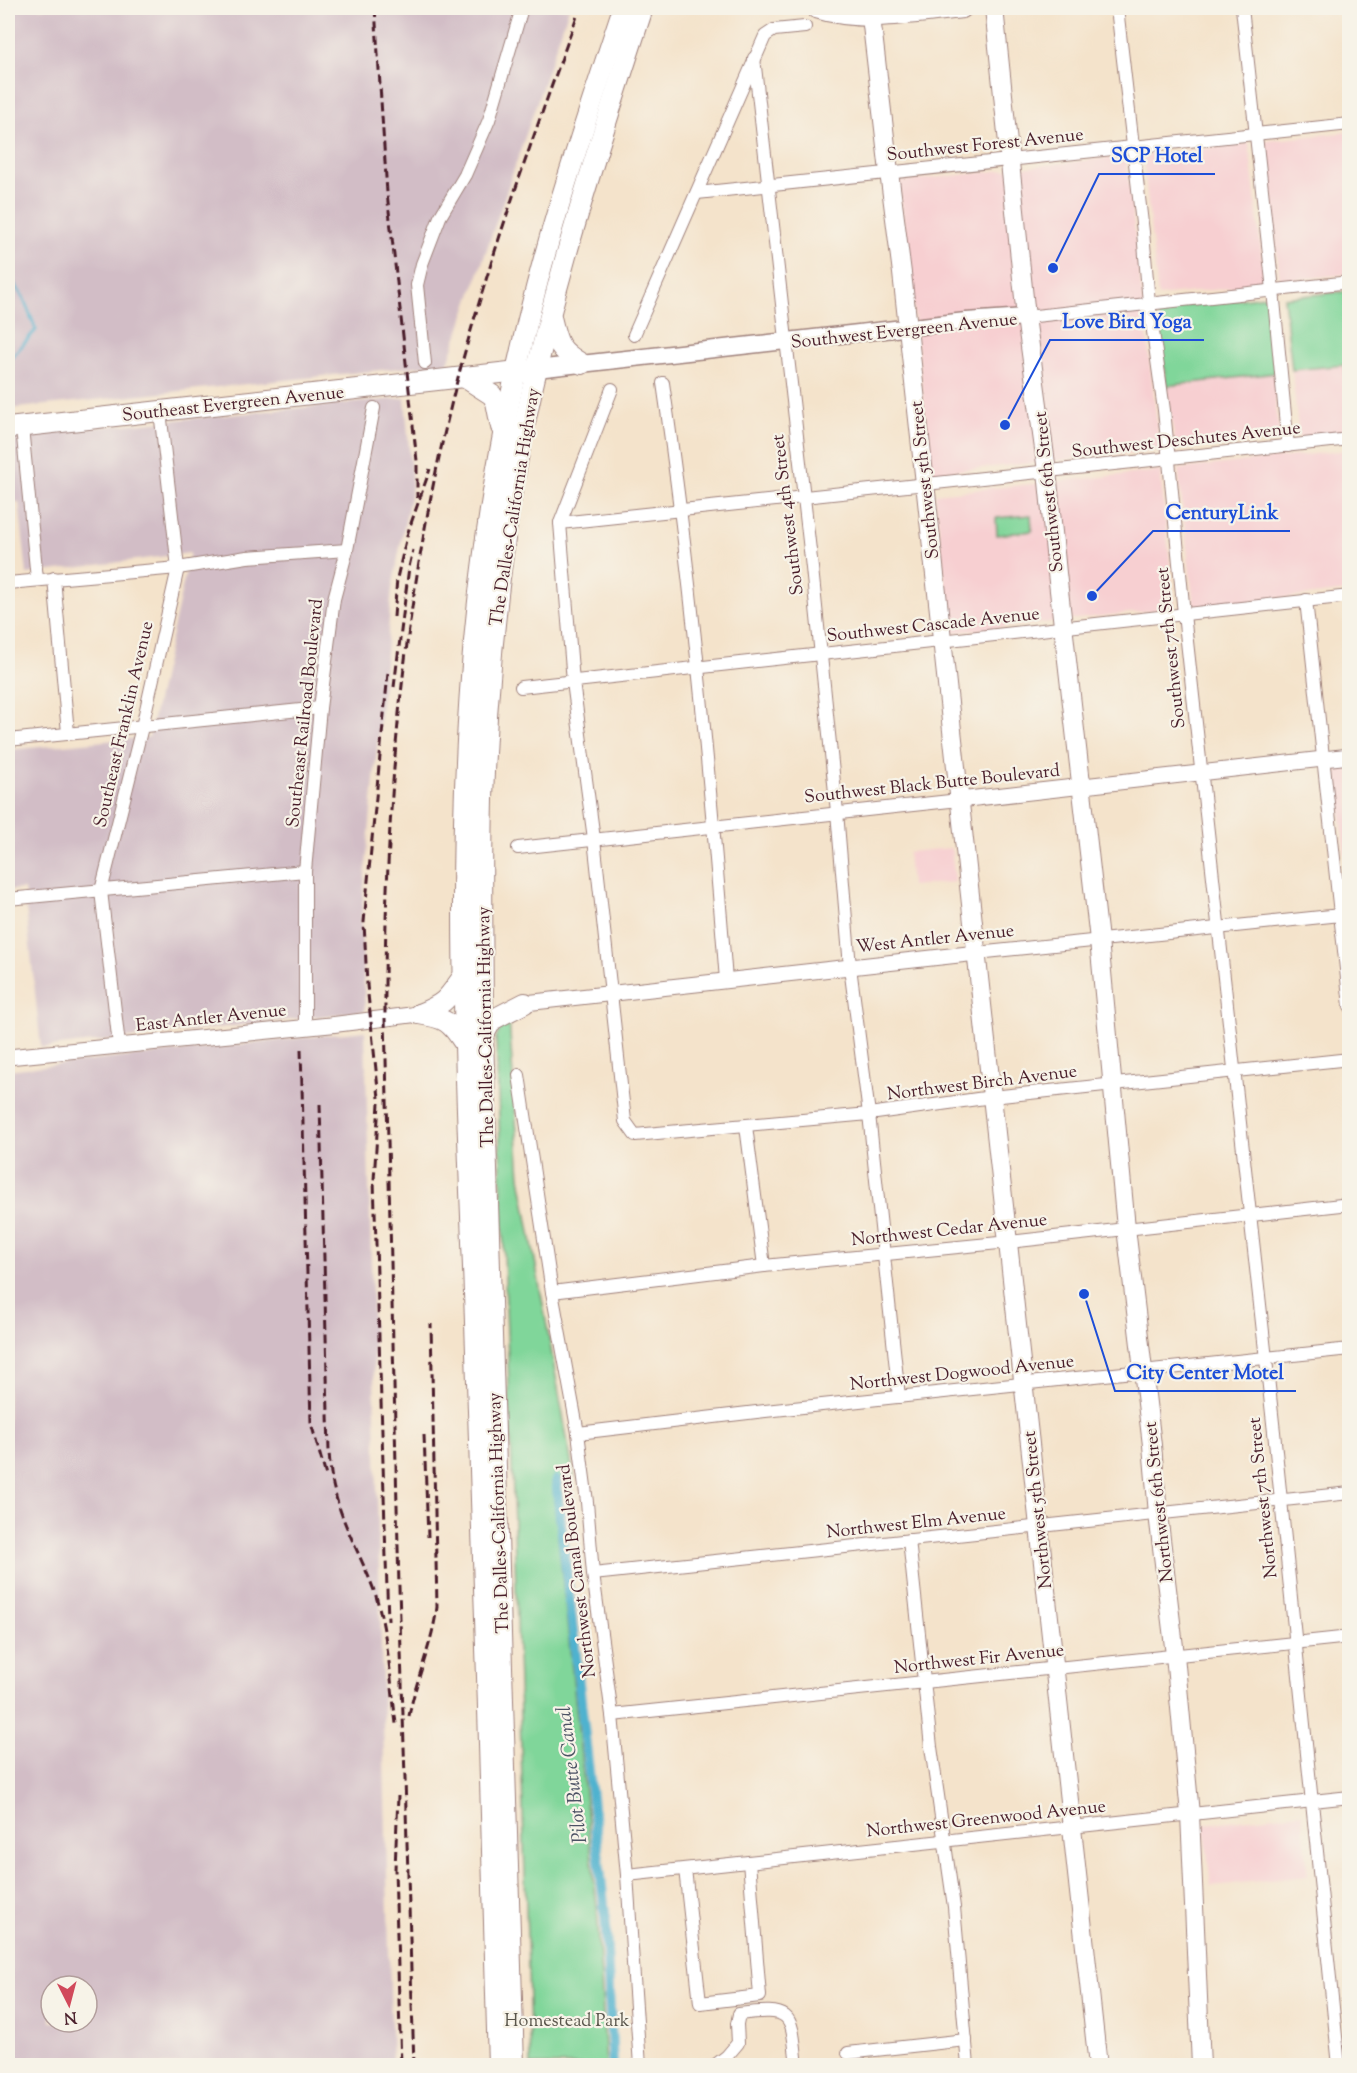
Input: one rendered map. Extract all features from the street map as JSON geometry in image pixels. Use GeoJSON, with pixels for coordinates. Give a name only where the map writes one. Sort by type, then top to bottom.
{"type":"FeatureCollection","features":[{"type":"Feature","properties":{"kind":"highway","name":"The Dalles-California Highway"},"geometry":{"type":"LineString","coordinates":[[514,2066],[483,1036],[483,799],[492,659],[526,370],[558,210],[623,8]]}},
{"type":"Feature","properties":{"kind":"highway","name":"The Dalles-California Highway"},"geometry":{"type":"LineString","coordinates":[[498,2066],[479,1430],[464,1043],[464,799],[472,668],[480,582],[503,435],[550,310],[594,158],[643,8]]}},
{"type":"Feature","properties":{"kind":"highway"},"geometry":{"type":"LineString","coordinates":[[816,8],[829,12],[962,8]]}},
{"type":"Feature","properties":{"kind":"highway"},"geometry":{"type":"LineString","coordinates":[[550,310],[556,341],[560,348],[582,364]]}},
{"type":"Feature","properties":{"kind":"highway","name":"Southwest Evergreen Avenue"},"geometry":{"type":"LineString","coordinates":[[461,377],[526,370]]}},
{"type":"Feature","properties":{"kind":"highway"},"geometry":{"type":"LineString","coordinates":[[461,377],[492,395],[496,402],[503,435]]}},
{"type":"Feature","properties":{"kind":"highway","name":"Southeast Evergreen Avenue"},"geometry":{"type":"LineString","coordinates":[[15,428],[461,377]]}},
{"type":"Feature","properties":{"kind":"highway"},"geometry":{"type":"LineString","coordinates":[[419,1014],[446,1000],[464,975]]}},
{"type":"Feature","properties":{"kind":"highway"},"geometry":{"type":"LineString","coordinates":[[483,979],[494,994],[500,998],[525,1003]]}},
{"type":"Feature","properties":{"kind":"highway"},"geometry":{"type":"LineString","coordinates":[[483,1036],[492,1020],[525,1003]]}},
{"type":"Feature","properties":{"kind":"highway"},"geometry":{"type":"LineString","coordinates":[[419,1014],[446,1020],[464,1043]]}},
{"type":"Feature","properties":{"kind":"main road","name":"Southwest 6th Street"},"geometry":{"type":"LineString","coordinates":[[994,8],[1026,317],[1047,471],[1098,940]]}},
{"type":"Feature","properties":{"kind":"main road","name":"Southwest 5th Street"},"geometry":{"type":"LineString","coordinates":[[870,12],[902,273],[977,953]]}},
{"type":"Feature","properties":{"kind":"main road","name":"Southwest Evergreen Avenue"},"geometry":{"type":"LineString","coordinates":[[526,370],[1026,317]]}},
{"type":"Feature","properties":{"kind":"main road","name":"Northwest 6th Street"},"geometry":{"type":"LineString","coordinates":[[1098,940],[1126,1228],[1175,1655],[1190,1814],[1201,2066]]}},
{"type":"Feature","properties":{"kind":"main road","name":"Northwest 5th Street"},"geometry":{"type":"LineString","coordinates":[[977,953],[1098,2066]]}},
{"type":"Feature","properties":{"kind":"street"},"geometry":{"type":"LineString","coordinates":[[425,363],[417,285],[422,264],[440,217],[465,175],[489,120],[522,8]]}},
{"type":"Feature","properties":{"kind":"street","name":"Southwest 7th Street"},"geometry":{"type":"LineString","coordinates":[[1117,8],[1149,303],[1169,459],[1218,927]]}},
{"type":"Feature","properties":{"kind":"street"},"geometry":{"type":"LineString","coordinates":[[1242,8],[1288,446]]}},
{"type":"Feature","properties":{"kind":"street"},"geometry":{"type":"LineString","coordinates":[[634,335],[765,36],[774,30],[805,27]]}},
{"type":"Feature","properties":{"kind":"street","name":"Southwest 4th Street"},"geometry":{"type":"LineString","coordinates":[[754,58],[821,654],[850,967],[869,1114],[899,1397]]}},
{"type":"Feature","properties":{"kind":"street","name":"Southwest Forest Avenue"},"geometry":{"type":"LineString","coordinates":[[697,193],[1350,124]]}},
{"type":"Feature","properties":{"kind":"street","name":"Southwest Evergreen Avenue"},"geometry":{"type":"LineString","coordinates":[[1026,317],[1350,282]]}},
{"type":"Feature","properties":{"kind":"street"},"geometry":{"type":"LineString","coordinates":[[663,383],[682,510],[714,826],[726,980]]}},
{"type":"Feature","properties":{"kind":"street"},"geometry":{"type":"LineString","coordinates":[[611,994],[594,839],[573,682],[560,523],[612,389]]}},
{"type":"Feature","properties":{"kind":"street","name":"Southeast Railroad Boulevard"},"geometry":{"type":"LineString","coordinates":[[305,1027],[305,871],[320,708],[334,599],[347,550],[374,408]]}},
{"type":"Feature","properties":{"kind":"street","name":"Southeast Franklin Avenue"},"geometry":{"type":"LineString","coordinates":[[119,1045],[101,891],[142,727],[178,568],[160,411]]}},
{"type":"Feature","properties":{"kind":"street"},"geometry":{"type":"LineString","coordinates":[[15,428],[37,579]]}},
{"type":"Feature","properties":{"kind":"street","name":"Southwest Deschutes Avenue"},"geometry":{"type":"LineString","coordinates":[[560,523],[1350,440]]}},
{"type":"Feature","properties":{"kind":"street"},"geometry":{"type":"LineString","coordinates":[[8,583],[178,568],[248,557],[347,550]]}},
{"type":"Feature","properties":{"kind":"street"},"geometry":{"type":"LineString","coordinates":[[54,578],[68,734]]}},
{"type":"Feature","properties":{"kind":"street","name":"Southwest Cascade Avenue"},"geometry":{"type":"LineString","coordinates":[[521,687],[1350,596]]}},
{"type":"Feature","properties":{"kind":"street"},"geometry":{"type":"LineString","coordinates":[[1306,600],[1323,759],[1344,914],[1350,1006]]}},
{"type":"Feature","properties":{"kind":"street"},"geometry":{"type":"LineString","coordinates":[[8,740],[320,708]]}},
{"type":"Feature","properties":{"kind":"street","name":"Southwest Black Butte Boulevard"},"geometry":{"type":"LineString","coordinates":[[518,848],[1350,756]]}},
{"type":"Feature","properties":{"kind":"street"},"geometry":{"type":"LineString","coordinates":[[8,899],[305,871]]}},
{"type":"Feature","properties":{"kind":"street","name":"West Antler Avenue"},"geometry":{"type":"LineString","coordinates":[[525,1003],[1344,914]]}},
{"type":"Feature","properties":{"kind":"street","name":"Northwest 7th Street"},"geometry":{"type":"LineString","coordinates":[[1218,927],[1281,1501],[1339,2066]]}},
{"type":"Feature","properties":{"kind":"street","name":"Northwest Birch Avenue"},"geometry":{"type":"LineString","coordinates":[[611,994],[626,1121],[635,1135],[869,1114],[992,1097],[1350,1059]]}},
{"type":"Feature","properties":{"kind":"street","name":"East Antler Avenue"},"geometry":{"type":"LineString","coordinates":[[8,1057],[419,1014]]}},
{"type":"Feature","properties":{"kind":"street","name":"Northwest Canal Boulevard"},"geometry":{"type":"LineString","coordinates":[[519,1075],[552,1292],[578,1433],[587,1502],[593,1574],[612,1715],[627,1875],[640,2066]]}},
{"type":"Feature","properties":{"kind":"street"},"geometry":{"type":"LineString","coordinates":[[746,1126],[764,1266]]}},
{"type":"Feature","properties":{"kind":"street","name":"Northwest Cedar Avenue"},"geometry":{"type":"LineString","coordinates":[[552,1292],[764,1266],[1009,1242],[1350,1204]]}},
{"type":"Feature","properties":{"kind":"street","name":"Northwest Dogwood Avenue"},"geometry":{"type":"LineString","coordinates":[[578,1433],[1350,1349]]}},
{"type":"Feature","properties":{"kind":"street","name":"Northwest Elm Avenue"},"geometry":{"type":"LineString","coordinates":[[593,1574],[1350,1493]]}},
{"type":"Feature","properties":{"kind":"street"},"geometry":{"type":"LineString","coordinates":[[909,1540],[931,1747],[946,1840],[968,2066]]}},
{"type":"Feature","properties":{"kind":"street","name":"Northwest Fir Avenue"},"geometry":{"type":"LineString","coordinates":[[612,1715],[1350,1637]]}},
{"type":"Feature","properties":{"kind":"street","name":"Northwest Greenwood Avenue"},"geometry":{"type":"LineString","coordinates":[[627,1875],[1350,1797]]}},
{"type":"Feature","properties":{"kind":"street"},"geometry":{"type":"LineString","coordinates":[[685,1869],[700,2002],[760,1996],[749,1862]]}},
{"type":"Feature","properties":{"kind":"street"},"geometry":{"type":"LineString","coordinates":[[714,2066],[738,2043],[736,2024],[739,2014],[776,2011],[787,2016],[792,2025],[797,2066]]}},
{"type":"Feature","properties":{"kind":"street"},"geometry":{"type":"LineString","coordinates":[[848,2053],[966,2040]]}},
{"type":"Feature","properties":{"kind":"shaded area"},"geometry":{"type":"Polygon","coordinates":[[[8,8],[569,8],[448,363],[8,409],[8,8]]]}},
{"type":"Feature","properties":{"kind":"shaded area"},"geometry":{"type":"Polygon","coordinates":[[[1349,132],[1349,274],[1280,281],[1265,141],[1349,132]]]}},
{"type":"Feature","properties":{"kind":"shaded area"},"geometry":{"type":"Polygon","coordinates":[[[1249,143],[1265,284],[1158,296],[1143,156],[1249,143]]]}},
{"type":"Feature","properties":{"kind":"shaded area"},"geometry":{"type":"Polygon","coordinates":[[[1126,156],[1160,450],[932,473],[899,182],[1126,156]]]}},
{"type":"Feature","properties":{"kind":"shaded area"},"geometry":{"type":"Polygon","coordinates":[[[1345,365],[1349,433],[1299,438],[1292,370],[1345,365]]]}},
{"type":"Feature","properties":{"kind":"shaded area"},"geometry":{"type":"Polygon","coordinates":[[[1275,373],[1276,413],[1280,432],[1276,438],[1176,449],[1166,386],[1275,373]]]}},
{"type":"Feature","properties":{"kind":"shaded area"},"geometry":{"type":"Polygon","coordinates":[[[405,398],[412,486],[392,588],[361,918],[365,1011],[41,1048],[24,889],[8,890],[8,750],[149,737],[190,553],[27,574],[19,502],[8,503],[8,436],[405,398]]]}},
{"type":"Feature","properties":{"kind":"shaded area"},"geometry":{"type":"Polygon","coordinates":[[[1349,450],[1349,591],[1194,608],[1178,469],[1349,450]]]}},
{"type":"Feature","properties":{"kind":"shaded area"},"geometry":{"type":"Polygon","coordinates":[[[1160,471],[1175,608],[951,633],[935,494],[1160,471]]]}},
{"type":"Feature","properties":{"kind":"shaded area"},"geometry":{"type":"Polygon","coordinates":[[[1350,766],[1349,896],[1336,768],[1350,766]]]}},
{"type":"Feature","properties":{"kind":"shaded area"},"geometry":{"type":"Polygon","coordinates":[[[951,848],[955,882],[911,886],[908,852],[951,848]]]}},
{"type":"Feature","properties":{"kind":"shaded area"},"geometry":{"type":"Polygon","coordinates":[[[365,1031],[392,2065],[8,2065],[8,1070],[365,1031]]]}},
{"type":"Feature","properties":{"kind":"shaded area"},"geometry":{"type":"Polygon","coordinates":[[[1302,1813],[1308,1876],[1211,1886],[1204,1824],[1302,1813]]]}},
{"type":"Feature","properties":{"kind":"green space"},"geometry":{"type":"Polygon","coordinates":[[[1349,291],[1350,404],[1345,365],[1292,370],[1284,298],[1349,291]]]}},
{"type":"Feature","properties":{"kind":"green space"},"geometry":{"type":"Polygon","coordinates":[[[1266,296],[1275,373],[1166,386],[1158,309],[1266,296]]]}},
{"type":"Feature","properties":{"kind":"green space"},"geometry":{"type":"Polygon","coordinates":[[[1031,515],[1032,531],[997,535],[996,518],[1031,515]]]}},
{"type":"Feature","properties":{"kind":"green space","name":"Homestead Park"},"geometry":{"type":"Polygon","coordinates":[[[509,1019],[520,1177],[574,1477],[552,1480],[597,1907],[606,2065],[531,2065],[496,1039],[502,1024],[509,1019]]]}},
{"type":"Feature","properties":{"kind":"waterway"},"geometry":{"type":"LineString","coordinates":[[8,275],[23,297],[36,330],[8,361]]}},
{"type":"Feature","properties":{"kind":"waterway","name":"Pilot Butte Canal"},"geometry":{"type":"LineString","coordinates":[[556,1480],[605,1913],[613,2066]]}},
{"type":"Feature","properties":{"kind":"railway"},"geometry":{"type":"LineString","coordinates":[[375,8],[387,193],[417,461],[417,498]]}},
{"type":"Feature","properties":{"kind":"railway"},"geometry":{"type":"LineString","coordinates":[[414,2066],[385,1018],[388,861],[393,782],[409,625],[436,470],[454,393],[496,247],[580,8]]}},
{"type":"Feature","properties":{"kind":"railway"},"geometry":{"type":"LineString","coordinates":[[394,617],[397,578],[408,532],[430,469]]}},
{"type":"Feature","properties":{"kind":"railway"},"geometry":{"type":"LineString","coordinates":[[394,687],[413,550]]}},
{"type":"Feature","properties":{"kind":"railway"},"geometry":{"type":"LineString","coordinates":[[379,1098],[367,985],[364,922],[388,673]]}},
{"type":"Feature","properties":{"kind":"railway"},"geometry":{"type":"LineString","coordinates":[[301,1049],[311,1423],[326,1476]]}},
{"type":"Feature","properties":{"kind":"railway"},"geometry":{"type":"LineString","coordinates":[[379,1103],[374,1180],[388,1621]]}},
{"type":"Feature","properties":{"kind":"railway"},"geometry":{"type":"LineString","coordinates":[[320,1104],[331,1472],[339,1506],[376,1596],[389,1660],[396,1724]]}},
{"type":"Feature","properties":{"kind":"railway"},"geometry":{"type":"LineString","coordinates":[[409,1716],[437,1607],[431,1324]]}},
{"type":"Feature","properties":{"kind":"railway"},"geometry":{"type":"LineString","coordinates":[[424,1435],[428,1537]]}},
{"type":"Feature","properties":{"kind":"railway"},"geometry":{"type":"LineString","coordinates":[[398,1796],[395,1869],[401,2066]]}},
{"type":"Feature","properties":{"kind":"place","name":"SCP Hotel"},"geometry":{"type":"Point","coordinates":[1053,268]}},
{"type":"Feature","properties":{"kind":"place","name":"Love Bird Yoga"},"geometry":{"type":"Point","coordinates":[1005,425]}},
{"type":"Feature","properties":{"kind":"place","name":"CenturyLink"},"geometry":{"type":"Point","coordinates":[1092,596]}},
{"type":"Feature","properties":{"kind":"place","name":"City Center Motel"},"geometry":{"type":"Point","coordinates":[1084,1294]}}]}
